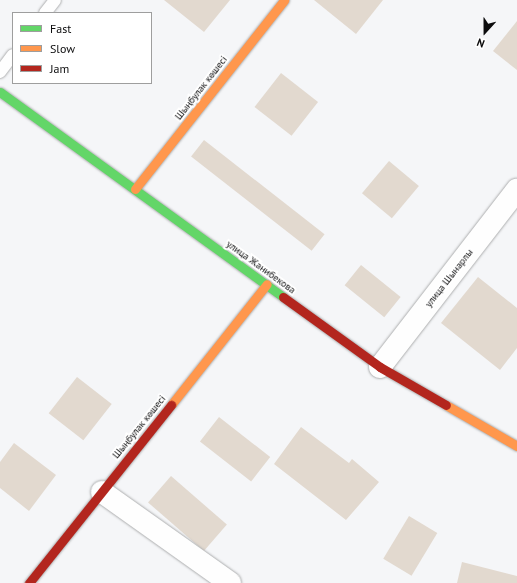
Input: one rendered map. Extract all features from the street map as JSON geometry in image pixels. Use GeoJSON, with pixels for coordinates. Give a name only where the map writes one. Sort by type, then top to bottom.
{"type":"FeatureCollection","features":[{"type":"Feature","properties":{"kind":"street","name":"Шыңбулак көшесі"},"geometry":{"type":"LineString","coordinates":[[135,189],[284,0]]}},
{"type":"Feature","properties":{"kind":"street","name":"улица Жанибекова"},"geometry":{"type":"LineString","coordinates":[[0,92],[380,367],[517,446]]}},
{"type":"Feature","properties":{"kind":"street","name":"улица Шынарлы"},"geometry":{"type":"LineString","coordinates":[[380,367],[517,190]]}},
{"type":"Feature","properties":{"kind":"street","name":"Шыңбулак көшесі"},"geometry":{"type":"LineString","coordinates":[[29,583],[267,284]]}},
{"type":"Feature","properties":{"kind":"street"},"geometry":{"type":"LineString","coordinates":[[102,492],[230,583]]}},
{"type":"Feature","properties":{"kind":"lane"},"geometry":{"type":"LineString","coordinates":[[46,12],[55,0]]}},
{"type":"Feature","properties":{"kind":"lane"},"geometry":{"type":"LineString","coordinates":[[0,72],[12,56]]}},
{"type":"Feature","properties":{"kind":"building"},"geometry":{"type":"Polygon","coordinates":[[[164,0],[230,0],[204,32],[164,0]]]}},
{"type":"Feature","properties":{"kind":"building"},"geometry":{"type":"Polygon","coordinates":[[[314,0],[383,0],[356,34],[314,0]]]}},
{"type":"Feature","properties":{"kind":"building"},"geometry":{"type":"Polygon","coordinates":[[[517,21],[517,70],[493,51],[517,21]]]}},
{"type":"Feature","properties":{"kind":"building"},"geometry":{"type":"Polygon","coordinates":[[[281,73],[318,102],[292,136],[255,107],[281,73]]]}},
{"type":"Feature","properties":{"kind":"building"},"geometry":{"type":"Polygon","coordinates":[[[204,140],[325,234],[312,251],[191,157],[204,140]]]}},
{"type":"Feature","properties":{"kind":"building"},"geometry":{"type":"Polygon","coordinates":[[[389,161],[419,186],[392,218],[362,193],[389,161]]]}},
{"type":"Feature","properties":{"kind":"building"},"geometry":{"type":"Polygon","coordinates":[[[361,265],[401,297],[384,317],[345,285],[361,265]]]}},
{"type":"Feature","properties":{"kind":"building"},"geometry":{"type":"Polygon","coordinates":[[[478,277],[517,308],[517,348],[500,370],[441,323],[478,277]]]}},
{"type":"Feature","properties":{"kind":"building"},"geometry":{"type":"Polygon","coordinates":[[[77,377],[112,404],[83,440],[49,413],[77,377]]]}},
{"type":"Feature","properties":{"kind":"building"},"geometry":{"type":"Polygon","coordinates":[[[219,417],[270,457],[251,481],[200,441],[219,417]]]}},
{"type":"Feature","properties":{"kind":"building"},"geometry":{"type":"Polygon","coordinates":[[[301,427],[349,463],[352,459],[379,482],[346,520],[274,464],[301,427]]]}},
{"type":"Feature","properties":{"kind":"building"},"geometry":{"type":"Polygon","coordinates":[[[14,443],[56,475],[29,511],[0,488],[0,462],[14,443]]]}},
{"type":"Feature","properties":{"kind":"building"},"geometry":{"type":"Polygon","coordinates":[[[171,476],[227,525],[204,551],[148,502],[171,476]]]}},
{"type":"Feature","properties":{"kind":"building"},"geometry":{"type":"Polygon","coordinates":[[[409,516],[437,533],[412,576],[383,559],[409,516]]]}},
{"type":"Feature","properties":{"kind":"building"},"geometry":{"type":"Polygon","coordinates":[[[462,562],[517,576],[517,583],[457,583],[462,562]]]}},
{"type":"Feature","properties":{"kind":"traffic: fast"},"geometry":{"type":"LineString","coordinates":[[0,92],[283,297]]}},
{"type":"Feature","properties":{"kind":"traffic: slow"},"geometry":{"type":"LineString","coordinates":[[135,189],[284,0]]}},
{"type":"Feature","properties":{"kind":"traffic: slow"},"geometry":{"type":"LineString","coordinates":[[171,405],[267,284]]}},
{"type":"Feature","properties":{"kind":"traffic: slow"},"geometry":{"type":"LineString","coordinates":[[446,405],[517,446]]}},
{"type":"Feature","properties":{"kind":"traffic: jam"},"geometry":{"type":"LineString","coordinates":[[283,297],[380,367],[446,405]]}},
{"type":"Feature","properties":{"kind":"traffic: jam"},"geometry":{"type":"LineString","coordinates":[[29,583],[171,405]]}}]}
